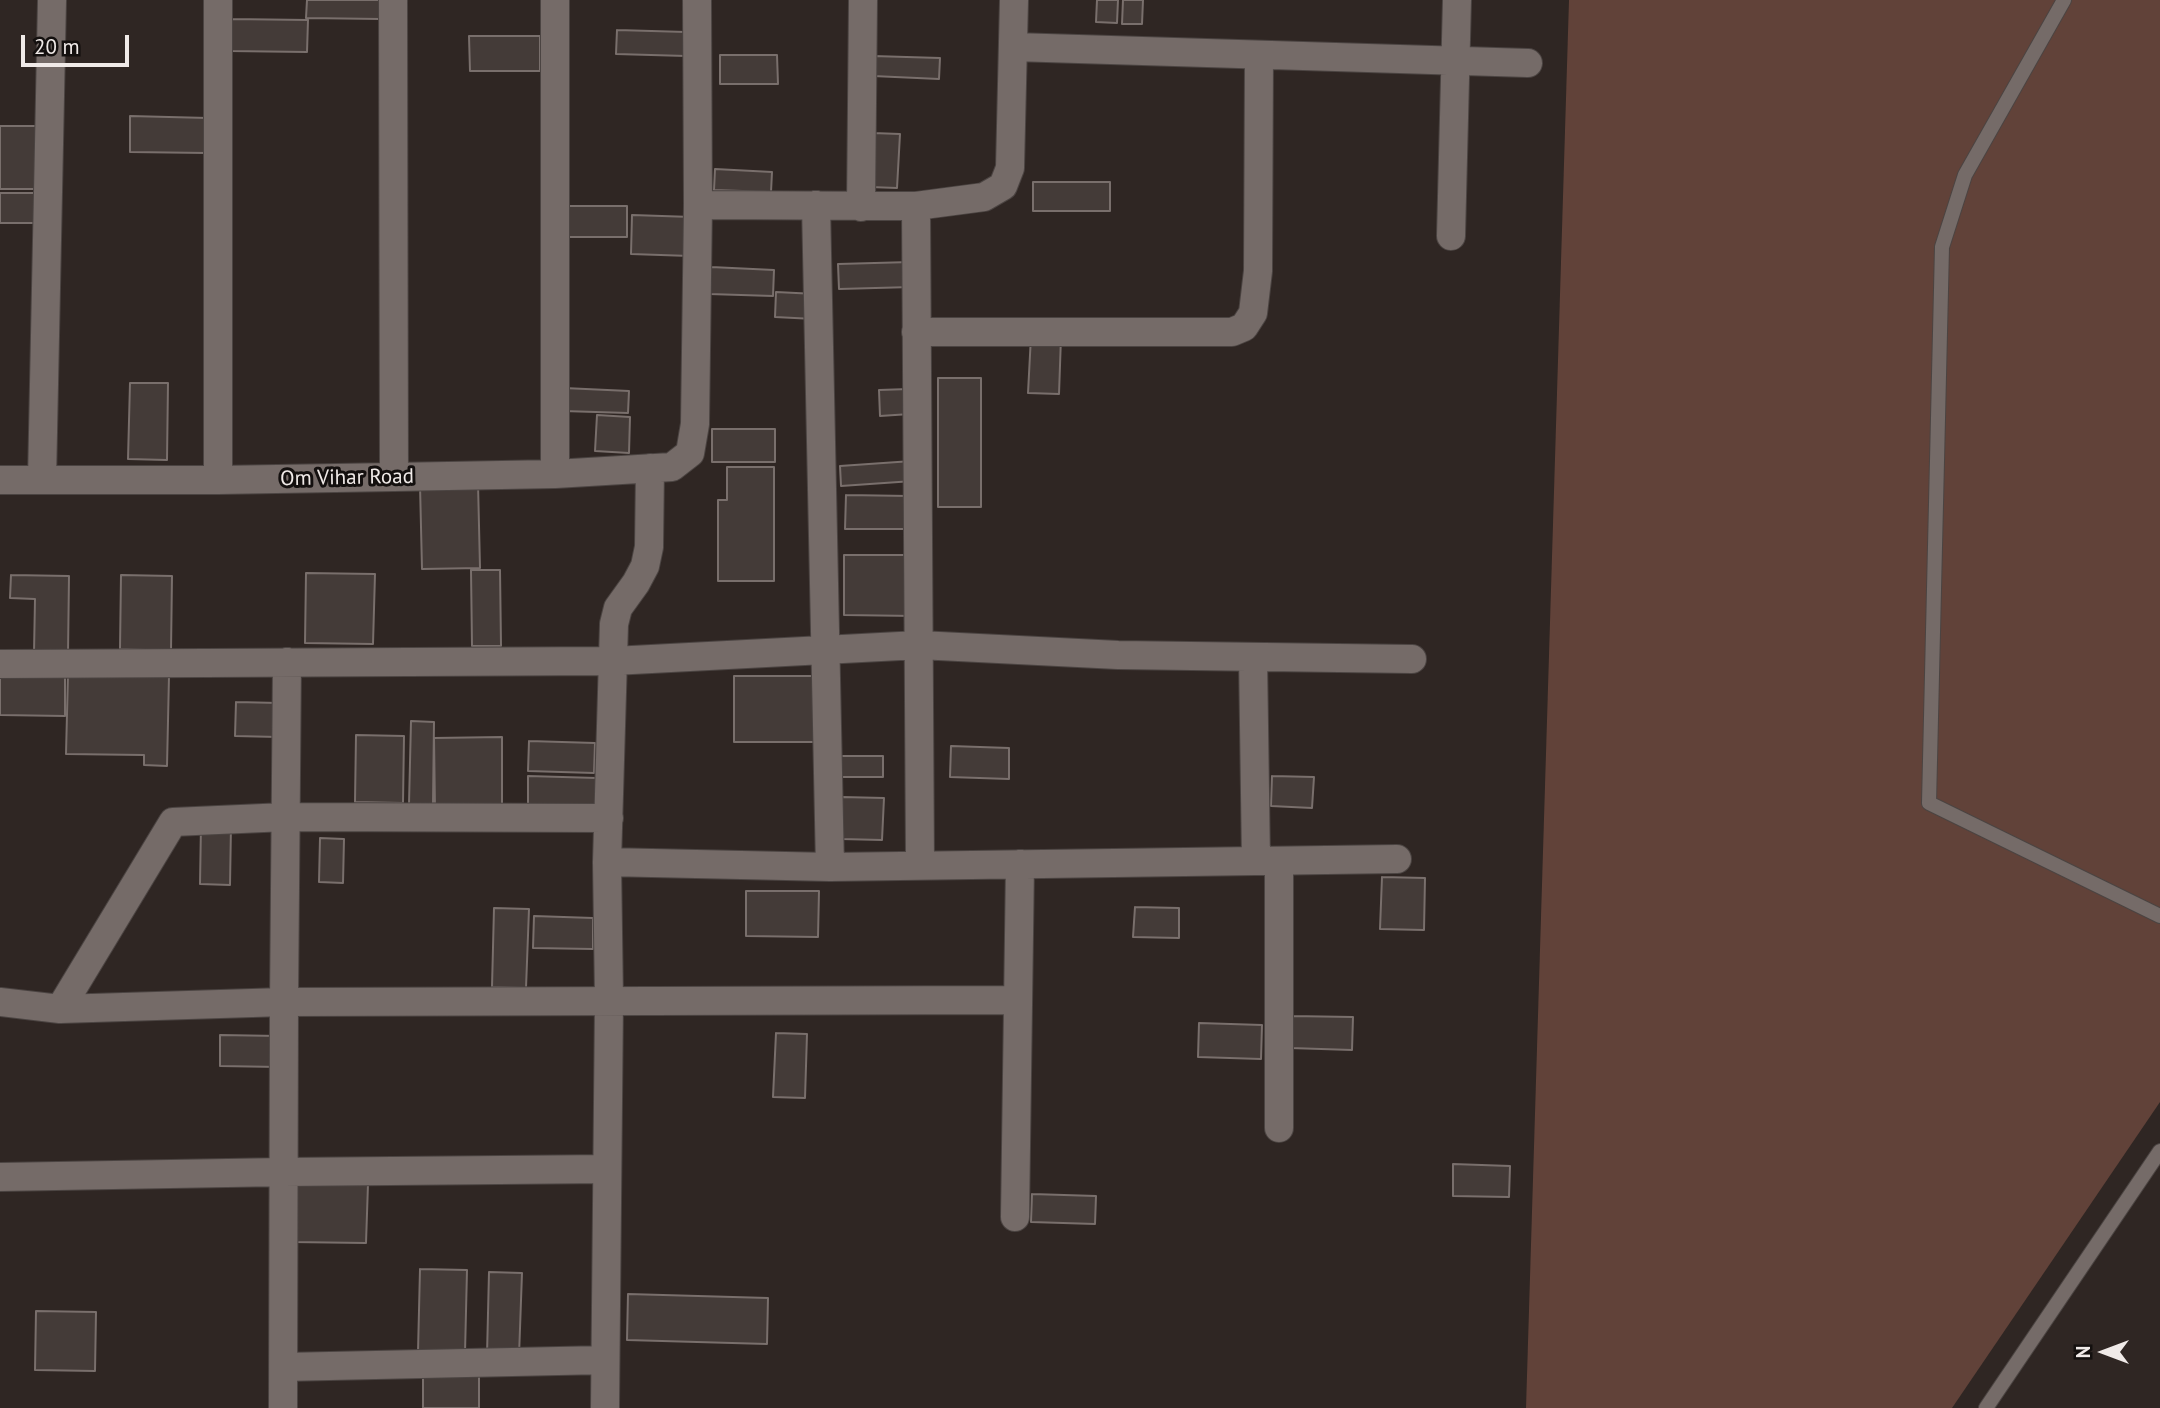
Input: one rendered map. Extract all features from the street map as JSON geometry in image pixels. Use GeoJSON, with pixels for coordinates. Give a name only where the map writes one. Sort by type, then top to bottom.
{"type":"FeatureCollection","features":[{"type":"Feature","properties":{"kind":"street"},"geometry":{"type":"LineString","coordinates":[[42,480],[52,0]]}},
{"type":"Feature","properties":{"kind":"street"},"geometry":{"type":"LineString","coordinates":[[218,0],[218,480]]}},
{"type":"Feature","properties":{"kind":"street"},"geometry":{"type":"LineString","coordinates":[[393,0],[394,477]]}},
{"type":"Feature","properties":{"kind":"street"},"geometry":{"type":"LineString","coordinates":[[555,0],[555,474]]}},
{"type":"Feature","properties":{"kind":"street"},"geometry":{"type":"LineString","coordinates":[[697,0],[698,205],[862,207],[916,206],[984,197],[1003,186],[1010,168],[1014,0]]}},
{"type":"Feature","properties":{"kind":"street"},"geometry":{"type":"LineString","coordinates":[[862,207],[863,0]]}},
{"type":"Feature","properties":{"kind":"street"},"geometry":{"type":"LineString","coordinates":[[1451,236],[1457,0]]}},
{"type":"Feature","properties":{"kind":"street"},"geometry":{"type":"LineString","coordinates":[[1014,47],[1528,63]]}},
{"type":"Feature","properties":{"kind":"street"},"geometry":{"type":"LineString","coordinates":[[916,332],[1232,332],[1244,327],[1253,313],[1258,271],[1259,55]]}},
{"type":"Feature","properties":{"kind":"street","name":"Om Vihar Road"},"geometry":{"type":"LineString","coordinates":[[0,480],[218,480],[555,474],[672,467],[690,453],[695,425],[698,205]]}},
{"type":"Feature","properties":{"kind":"street"},"geometry":{"type":"LineString","coordinates":[[816,205],[830,867]]}},
{"type":"Feature","properties":{"kind":"street"},"geometry":{"type":"LineString","coordinates":[[916,206],[920,866]]}},
{"type":"Feature","properties":{"kind":"street"},"geometry":{"type":"LineString","coordinates":[[605,1408],[609,1000],[607,862],[614,624],[618,608],[645,566],[649,547],[650,468]]}},
{"type":"Feature","properties":{"kind":"street"},"geometry":{"type":"LineString","coordinates":[[0,664],[613,661],[919,645],[1118,655],[1412,659]]}},
{"type":"Feature","properties":{"kind":"street"},"geometry":{"type":"LineString","coordinates":[[1253,657],[1267,861],[1279,1128]]}},
{"type":"Feature","properties":{"kind":"street"},"geometry":{"type":"LineString","coordinates":[[284,1408],[286,662]]}},
{"type":"Feature","properties":{"kind":"street"},"geometry":{"type":"LineString","coordinates":[[61,1009],[173,822],[286,817],[609,818]]}},
{"type":"Feature","properties":{"kind":"street"},"geometry":{"type":"LineString","coordinates":[[607,862],[830,867],[1397,859]]}},
{"type":"Feature","properties":{"kind":"street"},"geometry":{"type":"LineString","coordinates":[[1015,1217],[1020,864]]}},
{"type":"Feature","properties":{"kind":"street"},"geometry":{"type":"LineString","coordinates":[[0,1002],[61,1009],[284,1002],[1018,1000]]}},
{"type":"Feature","properties":{"kind":"street"},"geometry":{"type":"LineString","coordinates":[[0,1177],[607,1169]]}},
{"type":"Feature","properties":{"kind":"street"},"geometry":{"type":"LineString","coordinates":[[284,1367],[604,1360]]}},
{"type":"Feature","properties":{"kind":"lane"},"geometry":{"type":"LineString","coordinates":[[2064,0],[1965,175],[1942,247],[1928,803],[2160,916]]}},
{"type":"Feature","properties":{"kind":"lane"},"geometry":{"type":"LineString","coordinates":[[1986,1408],[2160,1151]]}},
{"type":"Feature","properties":{"kind":"shaded area"},"geometry":{"type":"Polygon","coordinates":[[[1569,0],[2160,0],[2160,1102],[1952,1408],[1526,1408],[1569,0]]]}},
{"type":"Feature","properties":{"kind":"building"},"geometry":{"type":"Polygon","coordinates":[[[307,0],[380,0],[380,19],[306,18],[307,0]]]}},
{"type":"Feature","properties":{"kind":"building"},"geometry":{"type":"Polygon","coordinates":[[[1097,0],[1118,0],[1117,23],[1096,22],[1097,0]]]}},
{"type":"Feature","properties":{"kind":"building"},"geometry":{"type":"Polygon","coordinates":[[[1123,0],[1143,0],[1142,24],[1122,24],[1123,0]]]}},
{"type":"Feature","properties":{"kind":"building"},"geometry":{"type":"Polygon","coordinates":[[[230,19],[308,20],[307,52],[229,51],[230,19]]]}},
{"type":"Feature","properties":{"kind":"building"},"geometry":{"type":"Polygon","coordinates":[[[617,30],[686,32],[686,56],[616,54],[617,30]]]}},
{"type":"Feature","properties":{"kind":"building"},"geometry":{"type":"Polygon","coordinates":[[[469,36],[540,36],[540,71],[470,71],[469,36]]]}},
{"type":"Feature","properties":{"kind":"building"},"geometry":{"type":"Polygon","coordinates":[[[720,55],[777,55],[778,84],[720,84],[720,55]]]}},
{"type":"Feature","properties":{"kind":"building"},"geometry":{"type":"Polygon","coordinates":[[[873,56],[940,58],[939,79],[873,76],[873,56]]]}},
{"type":"Feature","properties":{"kind":"building"},"geometry":{"type":"Polygon","coordinates":[[[130,116],[208,118],[207,153],[130,152],[130,116]]]}},
{"type":"Feature","properties":{"kind":"building"},"geometry":{"type":"Polygon","coordinates":[[[0,126],[40,126],[41,189],[0,189],[0,126]]]}},
{"type":"Feature","properties":{"kind":"building"},"geometry":{"type":"Polygon","coordinates":[[[873,133],[900,134],[897,188],[870,187],[873,133]]]}},
{"type":"Feature","properties":{"kind":"building"},"geometry":{"type":"Polygon","coordinates":[[[715,169],[772,172],[771,192],[714,190],[715,169]]]}},
{"type":"Feature","properties":{"kind":"building"},"geometry":{"type":"Polygon","coordinates":[[[1033,182],[1110,182],[1110,211],[1033,211],[1033,182]]]}},
{"type":"Feature","properties":{"kind":"building"},"geometry":{"type":"Polygon","coordinates":[[[0,193],[40,193],[40,223],[0,223],[0,193]]]}},
{"type":"Feature","properties":{"kind":"building"},"geometry":{"type":"Polygon","coordinates":[[[562,206],[627,206],[627,237],[562,237],[562,206]]]}},
{"type":"Feature","properties":{"kind":"building"},"geometry":{"type":"Polygon","coordinates":[[[632,215],[692,217],[690,256],[631,254],[632,215]]]}},
{"type":"Feature","properties":{"kind":"building"},"geometry":{"type":"Polygon","coordinates":[[[911,262],[912,287],[839,289],[838,264],[911,262]]]}},
{"type":"Feature","properties":{"kind":"building"},"geometry":{"type":"Polygon","coordinates":[[[711,267],[774,270],[773,296],[709,294],[711,267]]]}},
{"type":"Feature","properties":{"kind":"building"},"geometry":{"type":"Polygon","coordinates":[[[776,292],[816,294],[814,319],[775,317],[776,292]]]}},
{"type":"Feature","properties":{"kind":"building"},"geometry":{"type":"Polygon","coordinates":[[[1031,336],[1061,337],[1059,394],[1028,393],[1031,336]]]}},
{"type":"Feature","properties":{"kind":"building"},"geometry":{"type":"Polygon","coordinates":[[[938,378],[981,378],[981,507],[938,507],[938,378]]]}},
{"type":"Feature","properties":{"kind":"building"},"geometry":{"type":"Polygon","coordinates":[[[130,383],[168,383],[167,460],[128,459],[130,383]]]}},
{"type":"Feature","properties":{"kind":"building"},"geometry":{"type":"Polygon","coordinates":[[[564,388],[629,391],[628,413],[563,411],[564,388]]]}},
{"type":"Feature","properties":{"kind":"building"},"geometry":{"type":"Polygon","coordinates":[[[909,389],[910,414],[880,416],[879,390],[909,389]]]}},
{"type":"Feature","properties":{"kind":"building"},"geometry":{"type":"Polygon","coordinates":[[[597,415],[630,417],[629,453],[595,451],[597,415]]]}},
{"type":"Feature","properties":{"kind":"building"},"geometry":{"type":"Polygon","coordinates":[[[712,429],[775,429],[775,462],[712,462],[712,429]]]}},
{"type":"Feature","properties":{"kind":"building"},"geometry":{"type":"Polygon","coordinates":[[[912,461],[913,481],[841,486],[840,466],[912,461]]]}},
{"type":"Feature","properties":{"kind":"building"},"geometry":{"type":"Polygon","coordinates":[[[727,467],[774,467],[774,581],[718,581],[718,500],[727,500],[727,467]]]}},
{"type":"Feature","properties":{"kind":"building"},"geometry":{"type":"Polygon","coordinates":[[[478,483],[480,568],[422,569],[420,485],[478,483]]]}},
{"type":"Feature","properties":{"kind":"building"},"geometry":{"type":"Polygon","coordinates":[[[846,495],[909,496],[909,529],[845,529],[846,495]]]}},
{"type":"Feature","properties":{"kind":"building"},"geometry":{"type":"Polygon","coordinates":[[[844,555],[916,555],[915,616],[844,615],[844,555]]]}},
{"type":"Feature","properties":{"kind":"building"},"geometry":{"type":"Polygon","coordinates":[[[471,570],[500,570],[501,646],[472,646],[471,570]]]}},
{"type":"Feature","properties":{"kind":"building"},"geometry":{"type":"Polygon","coordinates":[[[306,573],[375,574],[373,644],[305,643],[306,573]]]}},
{"type":"Feature","properties":{"kind":"building"},"geometry":{"type":"Polygon","coordinates":[[[11,575],[69,576],[68,654],[34,653],[35,599],[10,598],[11,575]]]}},
{"type":"Feature","properties":{"kind":"building"},"geometry":{"type":"Polygon","coordinates":[[[121,575],[172,576],[171,651],[120,649],[121,575]]]}},
{"type":"Feature","properties":{"kind":"building"},"geometry":{"type":"Polygon","coordinates":[[[0,673],[65,675],[65,716],[0,715],[0,673]]]}},
{"type":"Feature","properties":{"kind":"building"},"geometry":{"type":"Polygon","coordinates":[[[68,674],[169,676],[167,766],[144,765],[144,755],[66,754],[68,674]]]}},
{"type":"Feature","properties":{"kind":"building"},"geometry":{"type":"Polygon","coordinates":[[[734,676],[815,676],[815,742],[734,742],[734,676]]]}},
{"type":"Feature","properties":{"kind":"building"},"geometry":{"type":"Polygon","coordinates":[[[236,702],[279,703],[278,737],[235,736],[236,702]]]}},
{"type":"Feature","properties":{"kind":"building"},"geometry":{"type":"Polygon","coordinates":[[[411,721],[434,722],[433,804],[409,804],[411,721]]]}},
{"type":"Feature","properties":{"kind":"building"},"geometry":{"type":"Polygon","coordinates":[[[356,735],[404,736],[403,803],[355,802],[356,735]]]}},
{"type":"Feature","properties":{"kind":"building"},"geometry":{"type":"Polygon","coordinates":[[[502,737],[502,808],[435,809],[434,738],[502,737]]]}},
{"type":"Feature","properties":{"kind":"building"},"geometry":{"type":"Polygon","coordinates":[[[529,741],[595,743],[594,773],[528,771],[529,741]]]}},
{"type":"Feature","properties":{"kind":"building"},"geometry":{"type":"Polygon","coordinates":[[[951,746],[1009,748],[1009,779],[950,777],[951,746]]]}},
{"type":"Feature","properties":{"kind":"building"},"geometry":{"type":"Polygon","coordinates":[[[840,756],[883,756],[883,777],[839,777],[840,756]]]}},
{"type":"Feature","properties":{"kind":"building"},"geometry":{"type":"Polygon","coordinates":[[[528,776],[597,778],[597,806],[528,804],[528,776]]]}},
{"type":"Feature","properties":{"kind":"building"},"geometry":{"type":"Polygon","coordinates":[[[1272,776],[1314,777],[1312,808],[1271,806],[1272,776]]]}},
{"type":"Feature","properties":{"kind":"building"},"geometry":{"type":"Polygon","coordinates":[[[842,797],[884,798],[882,840],[841,839],[842,797]]]}},
{"type":"Feature","properties":{"kind":"building"},"geometry":{"type":"Polygon","coordinates":[[[201,824],[231,825],[230,885],[200,884],[201,824]]]}},
{"type":"Feature","properties":{"kind":"building"},"geometry":{"type":"Polygon","coordinates":[[[320,838],[344,839],[343,883],[319,882],[320,838]]]}},
{"type":"Feature","properties":{"kind":"building"},"geometry":{"type":"Polygon","coordinates":[[[1382,877],[1425,878],[1424,930],[1380,929],[1382,877]]]}},
{"type":"Feature","properties":{"kind":"building"},"geometry":{"type":"Polygon","coordinates":[[[746,891],[819,891],[818,937],[746,936],[746,891]]]}},
{"type":"Feature","properties":{"kind":"building"},"geometry":{"type":"Polygon","coordinates":[[[1135,907],[1179,908],[1179,938],[1133,937],[1135,907]]]}},
{"type":"Feature","properties":{"kind":"building"},"geometry":{"type":"Polygon","coordinates":[[[494,908],[529,909],[526,988],[492,987],[494,908]]]}},
{"type":"Feature","properties":{"kind":"building"},"geometry":{"type":"Polygon","coordinates":[[[534,916],[593,918],[593,949],[533,948],[534,916]]]}},
{"type":"Feature","properties":{"kind":"building"},"geometry":{"type":"Polygon","coordinates":[[[1291,1016],[1353,1017],[1352,1050],[1290,1048],[1291,1016]]]}},
{"type":"Feature","properties":{"kind":"building"},"geometry":{"type":"Polygon","coordinates":[[[1199,1023],[1262,1025],[1261,1059],[1198,1057],[1199,1023]]]}},
{"type":"Feature","properties":{"kind":"building"},"geometry":{"type":"Polygon","coordinates":[[[776,1033],[807,1034],[805,1098],[773,1097],[776,1033]]]}},
{"type":"Feature","properties":{"kind":"building"},"geometry":{"type":"Polygon","coordinates":[[[220,1035],[279,1036],[279,1067],[220,1066],[220,1035]]]}},
{"type":"Feature","properties":{"kind":"building"},"geometry":{"type":"Polygon","coordinates":[[[1453,1164],[1510,1166],[1509,1197],[1453,1196],[1453,1164]]]}},
{"type":"Feature","properties":{"kind":"building"},"geometry":{"type":"Polygon","coordinates":[[[293,1183],[368,1184],[366,1243],[291,1242],[293,1183]]]}},
{"type":"Feature","properties":{"kind":"building"},"geometry":{"type":"Polygon","coordinates":[[[1032,1194],[1096,1196],[1095,1224],[1031,1222],[1032,1194]]]}},
{"type":"Feature","properties":{"kind":"building"},"geometry":{"type":"Polygon","coordinates":[[[420,1269],[467,1270],[465,1353],[418,1352],[420,1269]]]}},
{"type":"Feature","properties":{"kind":"building"},"geometry":{"type":"Polygon","coordinates":[[[489,1272],[522,1273],[519,1356],[487,1355],[489,1272]]]}},
{"type":"Feature","properties":{"kind":"building"},"geometry":{"type":"Polygon","coordinates":[[[628,1294],[768,1298],[767,1344],[627,1340],[628,1294]]]}},
{"type":"Feature","properties":{"kind":"building"},"geometry":{"type":"Polygon","coordinates":[[[36,1311],[96,1312],[95,1371],[35,1370],[36,1311]]]}},
{"type":"Feature","properties":{"kind":"building"},"geometry":{"type":"Polygon","coordinates":[[[423,1374],[479,1374],[479,1408],[423,1408],[423,1374]]]}}]}
